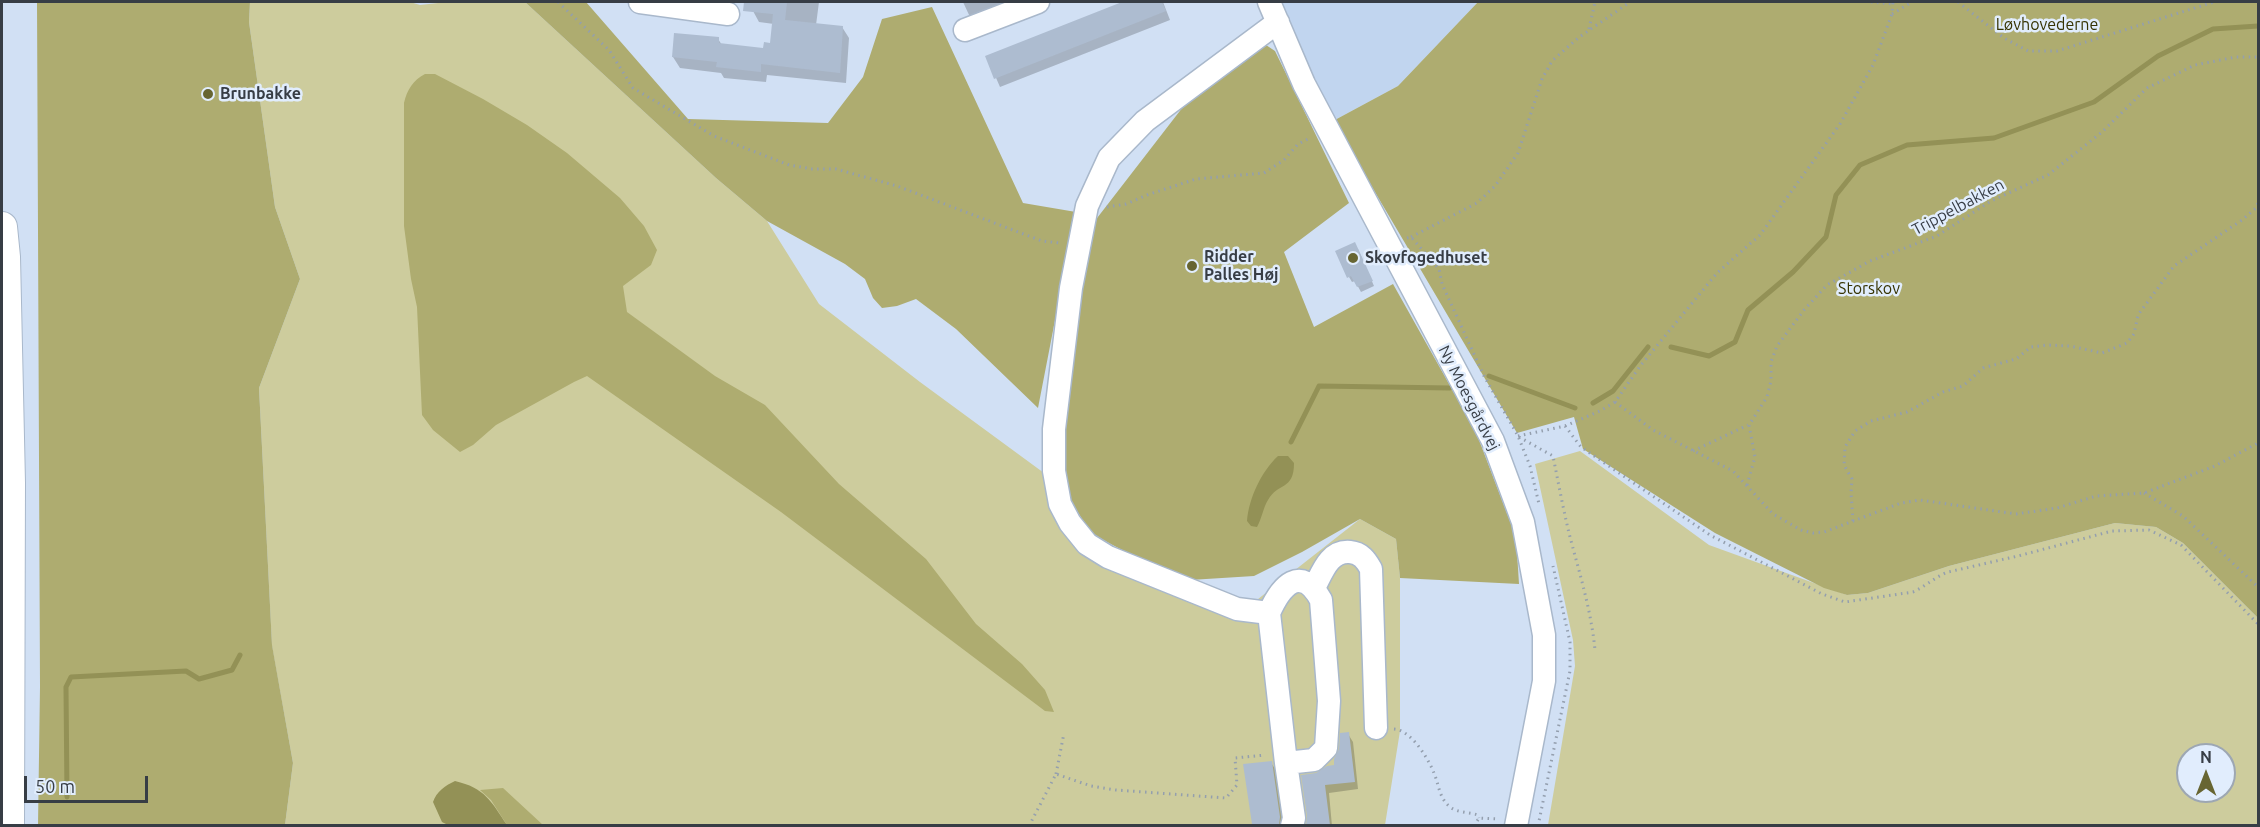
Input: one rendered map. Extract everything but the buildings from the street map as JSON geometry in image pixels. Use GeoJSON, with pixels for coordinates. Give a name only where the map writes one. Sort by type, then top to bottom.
{"type":"FeatureCollection","features":[{"type":"Feature","properties":{"kind":"main road"},"geometry":{"type":"LineString","coordinates":[[2,226],[5,257],[10,483],[9,825]]}},
{"type":"Feature","properties":{"kind":"street"},"geometry":{"type":"LineString","coordinates":[[640,2],[728,14]]}},
{"type":"Feature","properties":{"kind":"street"},"geometry":{"type":"LineString","coordinates":[[964,30],[1038,2]]}},
{"type":"Feature","properties":{"kind":"street"},"geometry":{"type":"LineString","coordinates":[[1269,614],[1237,609],[1108,557],[1087,544],[1070,523],[1060,504],[1054,471],[1054,429],[1071,288],[1087,206],[1109,158],[1145,121],[1273,12]]}},
{"type":"Feature","properties":{"kind":"street","name":"Ny Moesgårdvej"},"geometry":{"type":"LineString","coordinates":[[1273,12],[1304,84],[1493,441],[1523,522],[1544,635],[1544,681],[1506,822]]}},
{"type":"Feature","properties":{"kind":"street"},"geometry":{"type":"LineString","coordinates":[[1314,588],[1333,556],[1344,551],[1356,552],[1366,559],[1371,569],[1376,728]]}},
{"type":"Feature","properties":{"kind":"street"},"geometry":{"type":"LineString","coordinates":[[1286,758],[1314,760],[1326,747],[1329,701],[1321,600],[1314,588],[1305,582],[1294,582],[1284,586],[1277,595],[1269,614],[1286,758],[1294,818],[1292,825]]}},
{"type":"Feature","properties":{"kind":"path"},"geometry":{"type":"LineString","coordinates":[[558,2],[609,50],[633,88],[714,136],[789,165],[812,169],[836,169],[897,186],[1042,241],[1059,243],[1080,241]]}},
{"type":"Feature","properties":{"kind":"path"},"geometry":{"type":"LineString","coordinates":[[1589,30],[1596,2]]}},
{"type":"Feature","properties":{"kind":"path"},"geometry":{"type":"LineString","coordinates":[[1389,244],[1411,237],[1477,203],[1495,186],[1518,153],[1542,78],[1552,61],[1589,30],[1630,2]]}},
{"type":"Feature","properties":{"kind":"path"},"geometry":{"type":"LineString","coordinates":[[1493,441],[1565,426],[1615,402],[1641,365],[1717,273],[1760,235],[1840,124],[1873,65],[1892,14],[1893,3],[1871,2]]}},
{"type":"Feature","properties":{"kind":"path"},"geometry":{"type":"LineString","coordinates":[[1892,14],[1912,2]]}},
{"type":"Feature","properties":{"kind":"path"},"geometry":{"type":"LineString","coordinates":[[1958,2],[2004,38],[2028,51],[2057,51],[2214,2]]}},
{"type":"Feature","properties":{"kind":"path","name":"Trippelbakken"},"geometry":{"type":"LineString","coordinates":[[1749,424],[1767,397],[1771,381],[1771,362],[1777,346],[1804,310],[1827,285],[1870,261],[1937,236],[1991,201],[2048,175],[2102,132],[2147,88],[2195,65],[2236,57],[2259,57]]}},
{"type":"Feature","properties":{"kind":"path"},"geometry":{"type":"LineString","coordinates":[[1087,206],[1111,207],[1126,204],[1196,179],[1264,173],[1284,160],[1298,144],[1308,138],[1330,133]]}},
{"type":"Feature","properties":{"kind":"path"},"geometry":{"type":"LineString","coordinates":[[1853,521],[1852,479],[1844,465],[1845,447],[1855,431],[1871,421],[1907,412],[1943,392],[1963,386],[1983,368],[2016,359],[2031,346],[2070,346],[2102,353],[2127,343],[2134,334],[2138,315],[2174,266],[2242,220],[2259,203]]}},
{"type":"Feature","properties":{"kind":"path"},"geometry":{"type":"LineString","coordinates":[[1411,237],[1439,269],[1442,284],[1484,376],[1518,436],[1553,456],[1587,599],[1595,650]]}},
{"type":"Feature","properties":{"kind":"path"},"geometry":{"type":"LineString","coordinates":[[1615,402],[1653,430],[1733,471],[1773,514],[1801,530],[1813,533],[1824,532],[1901,503],[1920,500],[2016,514],[2056,508],[2096,496],[2144,493],[2215,466],[2259,443]]}},
{"type":"Feature","properties":{"kind":"path"},"geometry":{"type":"LineString","coordinates":[[1693,451],[1749,424],[1755,457],[1747,485]]}},
{"type":"Feature","properties":{"kind":"path"},"geometry":{"type":"LineString","coordinates":[[1565,426],[1581,447],[1710,535],[1822,594],[1845,602],[1913,592],[1930,583],[1936,576],[1948,572],[2018,556],[2078,538],[2112,531],[2149,530],[2181,546],[2259,624]]}},
{"type":"Feature","properties":{"kind":"path"},"geometry":{"type":"LineString","coordinates":[[2144,493],[2183,516],[2259,587]]}},
{"type":"Feature","properties":{"kind":"path"},"geometry":{"type":"LineString","coordinates":[[1376,728],[1402,729],[1411,736],[1435,774],[1443,798],[1451,807],[1478,815],[1479,818],[1506,822]]}},
{"type":"Feature","properties":{"kind":"path"},"geometry":{"type":"LineString","coordinates":[[1029,825],[1056,774],[1064,733]]}},
{"type":"Feature","properties":{"kind":"path"},"geometry":{"type":"LineString","coordinates":[[1056,774],[1090,786],[1116,790],[1226,798],[1237,784],[1235,758],[1286,758]]}},
{"type":"Feature","properties":{"kind":"path"},"geometry":{"type":"LineString","coordinates":[[1474,825],[1479,818]]}},
{"type":"Feature","properties":{"kind":"shaded area"},"geometry":{"type":"Polygon","coordinates":[[[1281,2],[1478,2],[1398,86],[1333,121],[1295,43],[1281,2]]]}},
{"type":"Feature","properties":{"kind":"shaded area"},"geometry":{"type":"Polygon","coordinates":[[[1278,456],[1288,456],[1294,463],[1291,478],[1272,494],[1257,527],[1251,526],[1247,521],[1253,495],[1266,470],[1278,456]]]}},
{"type":"Feature","properties":{"kind":"shaded area"},"geometry":{"type":"Polygon","coordinates":[[[455,781],[474,787],[486,797],[507,825],[448,825],[442,822],[433,802],[442,789],[455,781]]]}},
{"type":"Feature","properties":{"kind":"green space"},"geometry":{"type":"Polygon","coordinates":[[[37,2],[250,2],[249,22],[275,207],[300,279],[259,388],[272,645],[293,763],[285,825],[38,825],[40,687],[37,2]]]}},
{"type":"Feature","properties":{"kind":"green space"},"geometry":{"type":"Polygon","coordinates":[[[250,2],[410,2],[420,5],[447,2],[525,2],[716,178],[767,221],[819,304],[1044,473],[1065,529],[1239,614],[1360,519],[1396,539],[1400,578],[1400,731],[1385,825],[285,825],[293,763],[272,646],[259,388],[300,279],[275,207],[249,22],[250,2]]]}},
{"type":"Feature","properties":{"kind":"green space"},"geometry":{"type":"Polygon","coordinates":[[[525,2],[586,2],[688,119],[828,123],[863,77],[882,19],[932,7],[1023,203],[1076,212],[1038,408],[956,329],[916,299],[897,306],[882,308],[873,298],[865,279],[845,264],[767,221],[716,178],[525,2]]]}},
{"type":"Feature","properties":{"kind":"green space","name":"Storskov"},"geometry":{"type":"Polygon","coordinates":[[[1478,2],[2258,2],[2258,618],[2183,543],[2156,527],[2115,523],[1949,566],[1868,593],[1847,595],[1824,588],[1715,533],[1583,449],[1574,417],[1517,433],[1333,121],[1398,86],[1478,2]]]}},
{"type":"Feature","properties":{"kind":"green space"},"geometry":{"type":"Polygon","coordinates":[[[1266,45],[1275,51],[1349,203],[1284,252],[1314,327],[1393,284],[1476,432],[1516,537],[1519,584],[1400,578],[1396,539],[1360,519],[1254,576],[1190,580],[1139,559],[1092,534],[1069,499],[1059,449],[1062,410],[1094,222],[1186,103],[1266,45]]]}},
{"type":"Feature","properties":{"kind":"green space"},"geometry":{"type":"Polygon","coordinates":[[[425,74],[435,74],[527,125],[567,153],[620,198],[644,226],[657,250],[651,265],[623,286],[627,312],[715,376],[765,405],[839,484],[926,559],[976,624],[1022,664],[1045,690],[1054,712],[1045,711],[781,512],[587,376],[496,425],[473,445],[460,452],[433,430],[422,415],[417,307],[404,226],[404,103],[411,86],[425,74]]]}},
{"type":"Feature","properties":{"kind":"green space"},"geometry":{"type":"Polygon","coordinates":[[[1580,451],[1709,545],[1847,595],[1868,593],[1949,566],[2115,523],[2156,527],[2183,543],[2258,618],[2258,825],[1548,825],[1575,666],[1573,640],[1535,464],[1580,451]]]}},
{"type":"Feature","properties":{"kind":"green space"},"geometry":{"type":"Polygon","coordinates":[[[503,788],[543,825],[507,825],[491,800],[480,790],[503,788]]]}},
{"type":"Feature","properties":{"kind":"waterway"},"geometry":{"type":"LineString","coordinates":[[1671,347],[1709,356],[1735,342],[1748,310],[1793,272],[1826,237],[1836,195],[1860,165],[1907,145],[1994,138],[2094,102],[2158,56],[2213,29],[2258,26]]}},
{"type":"Feature","properties":{"kind":"waterway"},"geometry":{"type":"LineString","coordinates":[[1593,403],[1613,391],[1648,347]]}},
{"type":"Feature","properties":{"kind":"waterway"},"geometry":{"type":"LineString","coordinates":[[1489,376],[1575,408]]}},
{"type":"Feature","properties":{"kind":"waterway"},"geometry":{"type":"LineString","coordinates":[[1291,442],[1319,386],[1450,388]]}},
{"type":"Feature","properties":{"kind":"waterway"},"geometry":{"type":"LineString","coordinates":[[67,797],[66,687],[71,677],[186,671],[199,679],[232,670],[240,655]]}},
{"type":"Feature","properties":{"kind":"place","name":"Brunbakke"},"geometry":{"type":"Point","coordinates":[208,94]}},
{"type":"Feature","properties":{"kind":"place","name":"Skovfogedhuset"},"geometry":{"type":"Point","coordinates":[1353,258]}},
{"type":"Feature","properties":{"kind":"place","name":"Ridder Palles Høj"},"geometry":{"type":"Point","coordinates":[1192,266]}},
{"type":"Feature","properties":{"kind":"park label","name":"Løvhovederne"},"geometry":{"type":"Point","coordinates":[2047,25]}}]}
